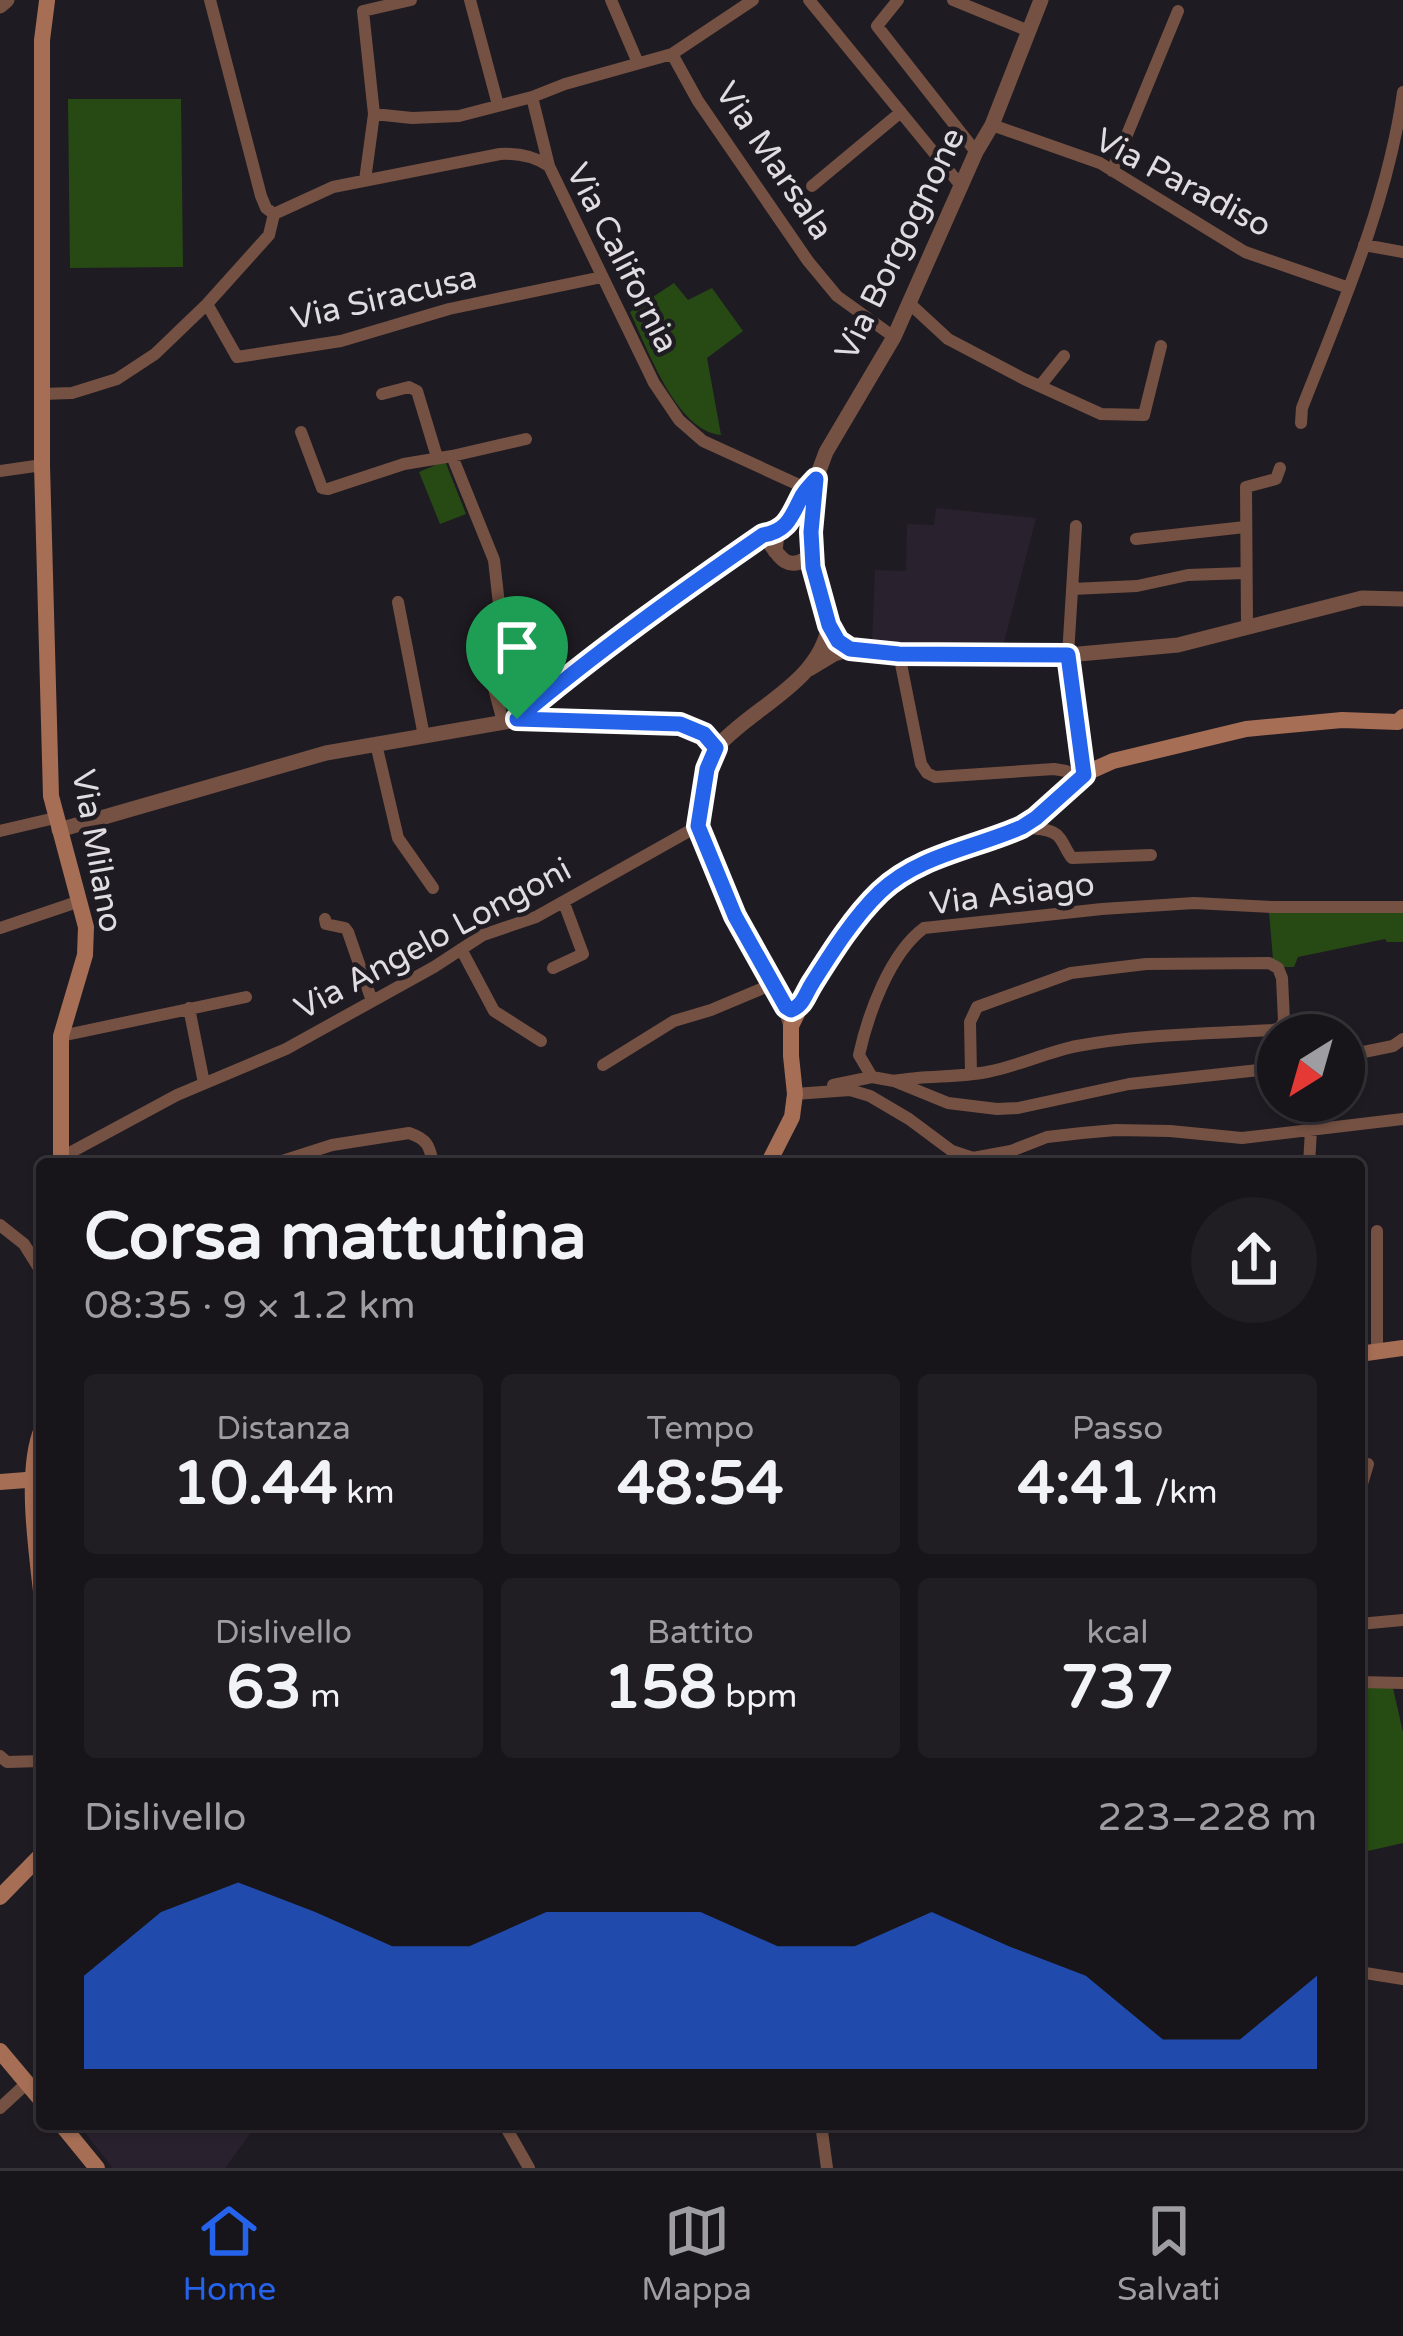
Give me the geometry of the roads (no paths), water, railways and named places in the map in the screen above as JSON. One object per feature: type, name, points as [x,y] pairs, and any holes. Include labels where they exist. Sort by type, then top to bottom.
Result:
[{"type":"main road","points":[[35,0],[47,0]]},
{"type":"main road","name":"Via Milano","points":[[35,0],[42,40]]},
{"type":"main road","name":"Via Milano","points":[[47,0],[42,40],[42,466],[51,796],[86,927],[85,955],[61,1036],[61,1158]]},
{"type":"main road","points":[[771,1158],[802,1094],[790,1056],[793,1007],[856,920],[896,878],[1022,827],[1078,780],[1113,761],[1246,729],[1401,721]]},
{"type":"main road","points":[[1368,1353],[1403,1348]]},
{"type":"main road","points":[[36,1446],[36,1511]]},
{"type":"main road","points":[[0,1482],[34,1480]]},
{"type":"main road","points":[[0,1897],[36,1860]]},
{"type":"main road","points":[[0,2050],[36,2094]]},
{"type":"main road","points":[[66,2130],[98,2168]]},
{"type":"street","points":[[0,6],[8,0]]},
{"type":"street","points":[[42,394],[72,393],[117,380],[154,354],[207,304],[268,235],[274,214],[261,196],[210,0]]},
{"type":"street","points":[[365,180],[374,114],[363,11],[411,0]]},
{"type":"street","points":[[470,0],[498,105]]},
{"type":"street","points":[[611,0],[638,63]]},
{"type":"street","points":[[374,114],[459,116],[532,97],[672,54],[753,0]]},
{"type":"street","points":[[809,0],[962,187]]},
{"type":"street","points":[[898,0],[877,26],[976,152]]},
{"type":"street","points":[[952,0],[1029,32]]},
{"type":"street","name":"Via Borgognone","points":[[780,530],[794,516],[839,428],[894,337],[992,125],[1041,0]]},
{"type":"street","points":[[1112,171],[1178,11]]},
{"type":"street","name":"Via Marsala","points":[[672,54],[698,101],[808,261],[837,296],[894,337]]},
{"type":"street","points":[[1300,423],[1364,244],[1398,127],[1403,92]]},
{"type":"street","points":[[532,97],[549,166]]},
{"type":"street","points":[[812,186],[901,112]]},
{"type":"street","name":"Via Paradiso","points":[[992,125],[1100,163],[1245,251],[1349,288]]},
{"type":"street","name":"Via California","points":[[274,214],[333,187],[365,180],[500,154],[536,157],[549,166],[654,383],[679,420],[703,441],[806,490]]},
{"type":"street","points":[[1364,244],[1403,252]]},
{"type":"street","name":"Via Siracusa","points":[[207,304],[237,357],[341,341],[449,309],[602,277]]},
{"type":"street","points":[[909,303],[948,339],[1101,414],[1144,415],[1161,346]]},
{"type":"street","points":[[1040,386],[1064,356]]},
{"type":"street","points":[[382,394],[409,387],[417,391],[437,457]]},
{"type":"street","points":[[301,431],[318,481],[328,489],[437,457],[526,439]]},
{"type":"street","points":[[452,456],[494,560],[500,613],[491,677],[510,721]]},
{"type":"street","points":[[0,471],[42,466]]},
{"type":"street","points":[[1247,625],[1246,488],[1276,479],[1280,468]]},
{"type":"street","name":"Via Borgognone","points":[[806,490],[811,544],[829,625]]},
{"type":"street","points":[[510,721],[757,540],[792,525],[801,527],[811,544],[806,559],[794,564]]},
{"type":"street","points":[[1076,526],[1068,655],[1078,780]]},
{"type":"street","points":[[1136,539],[1245,527]]},
{"type":"street","points":[[775,551],[780,530]]},
{"type":"street","points":[[757,540],[769,544],[781,560],[806,569],[819,589]]},
{"type":"street","points":[[1072,589],[1245,573]]},
{"type":"street","points":[[793,1007],[773,984],[735,916],[698,826],[707,769],[716,748],[808,669],[850,649],[899,654],[1068,655],[1178,645],[1362,598],[1403,599]]},
{"type":"street","points":[[398,602],[424,736]]},
{"type":"street","points":[[829,625],[838,641],[850,649]]},
{"type":"street","points":[[808,669],[822,650],[829,625]]},
{"type":"street","points":[[899,654],[921,764],[927,773],[935,777],[1054,769],[1066,770],[1078,780]]},
{"type":"street","points":[[0,831],[57,824],[326,753],[510,721],[680,724],[704,734],[716,748]]},
{"type":"street","points":[[376,744],[398,838],[433,888]]},
{"type":"street","name":"Via Angelo Longoni","points":[[66,1158],[177,1094],[286,1049],[483,935],[564,903],[698,826]]},
{"type":"street","points":[[1022,827],[1052,832],[1072,858],[1151,855]]},
{"type":"street","points":[[0,928],[80,902]]},
{"type":"street","points":[[553,968],[583,954],[564,903]]},
{"type":"street","name":"Via Asiago","points":[[872,1077],[859,1054],[865,1029],[899,956],[924,928],[1194,903],[1403,907]]},
{"type":"street","points":[[325,920],[326,925],[348,932],[372,1001]]},
{"type":"street","points":[[461,949],[494,1011],[542,1041]]},
{"type":"street","points":[[894,1081],[914,1077],[971,1074],[990,1071],[1072,1047],[1119,1040],[1274,1030],[1285,1021],[1282,978],[1269,963],[1146,964],[1071,973],[977,1007],[970,1022],[971,1074]]},
{"type":"street","points":[[603,1066],[674,1021],[773,984]]},
{"type":"street","points":[[61,1036],[246,997]]},
{"type":"street","points":[[188,1008],[204,1083]]},
{"type":"street","points":[[1365,1052],[1403,1039]]},
{"type":"street","points":[[802,1094],[872,1077],[948,1103],[1018,1108],[1129,1084],[1257,1070]]},
{"type":"street","points":[[802,1094],[850,1090],[870,1096],[967,1158]]},
{"type":"street","points":[[983,1158],[1047,1138],[1099,1131],[1242,1138],[1403,1119]]},
{"type":"street","points":[[1309,1158],[1311,1130]]},
{"type":"street","points":[[292,1158],[332,1145],[409,1133],[430,1144],[432,1158]]},
{"type":"street","points":[[0,1225],[25,1244],[36,1263]]},
{"type":"street","points":[[1368,1353],[1377,1231]]},
{"type":"street","points":[[1365,1474],[1368,1465]]},
{"type":"street","points":[[1365,1623],[1403,1620]]},
{"type":"street","points":[[1365,1682],[1403,1684]]},
{"type":"street","points":[[0,1756],[7,1762],[36,1761]]},
{"type":"street","points":[[1365,1973],[1403,1979]]},
{"type":"street","points":[[0,2108],[27,2083]]},
{"type":"street","points":[[507,2130],[529,2168]]},
{"type":"street","points":[[822,2130],[827,2168]]}]
